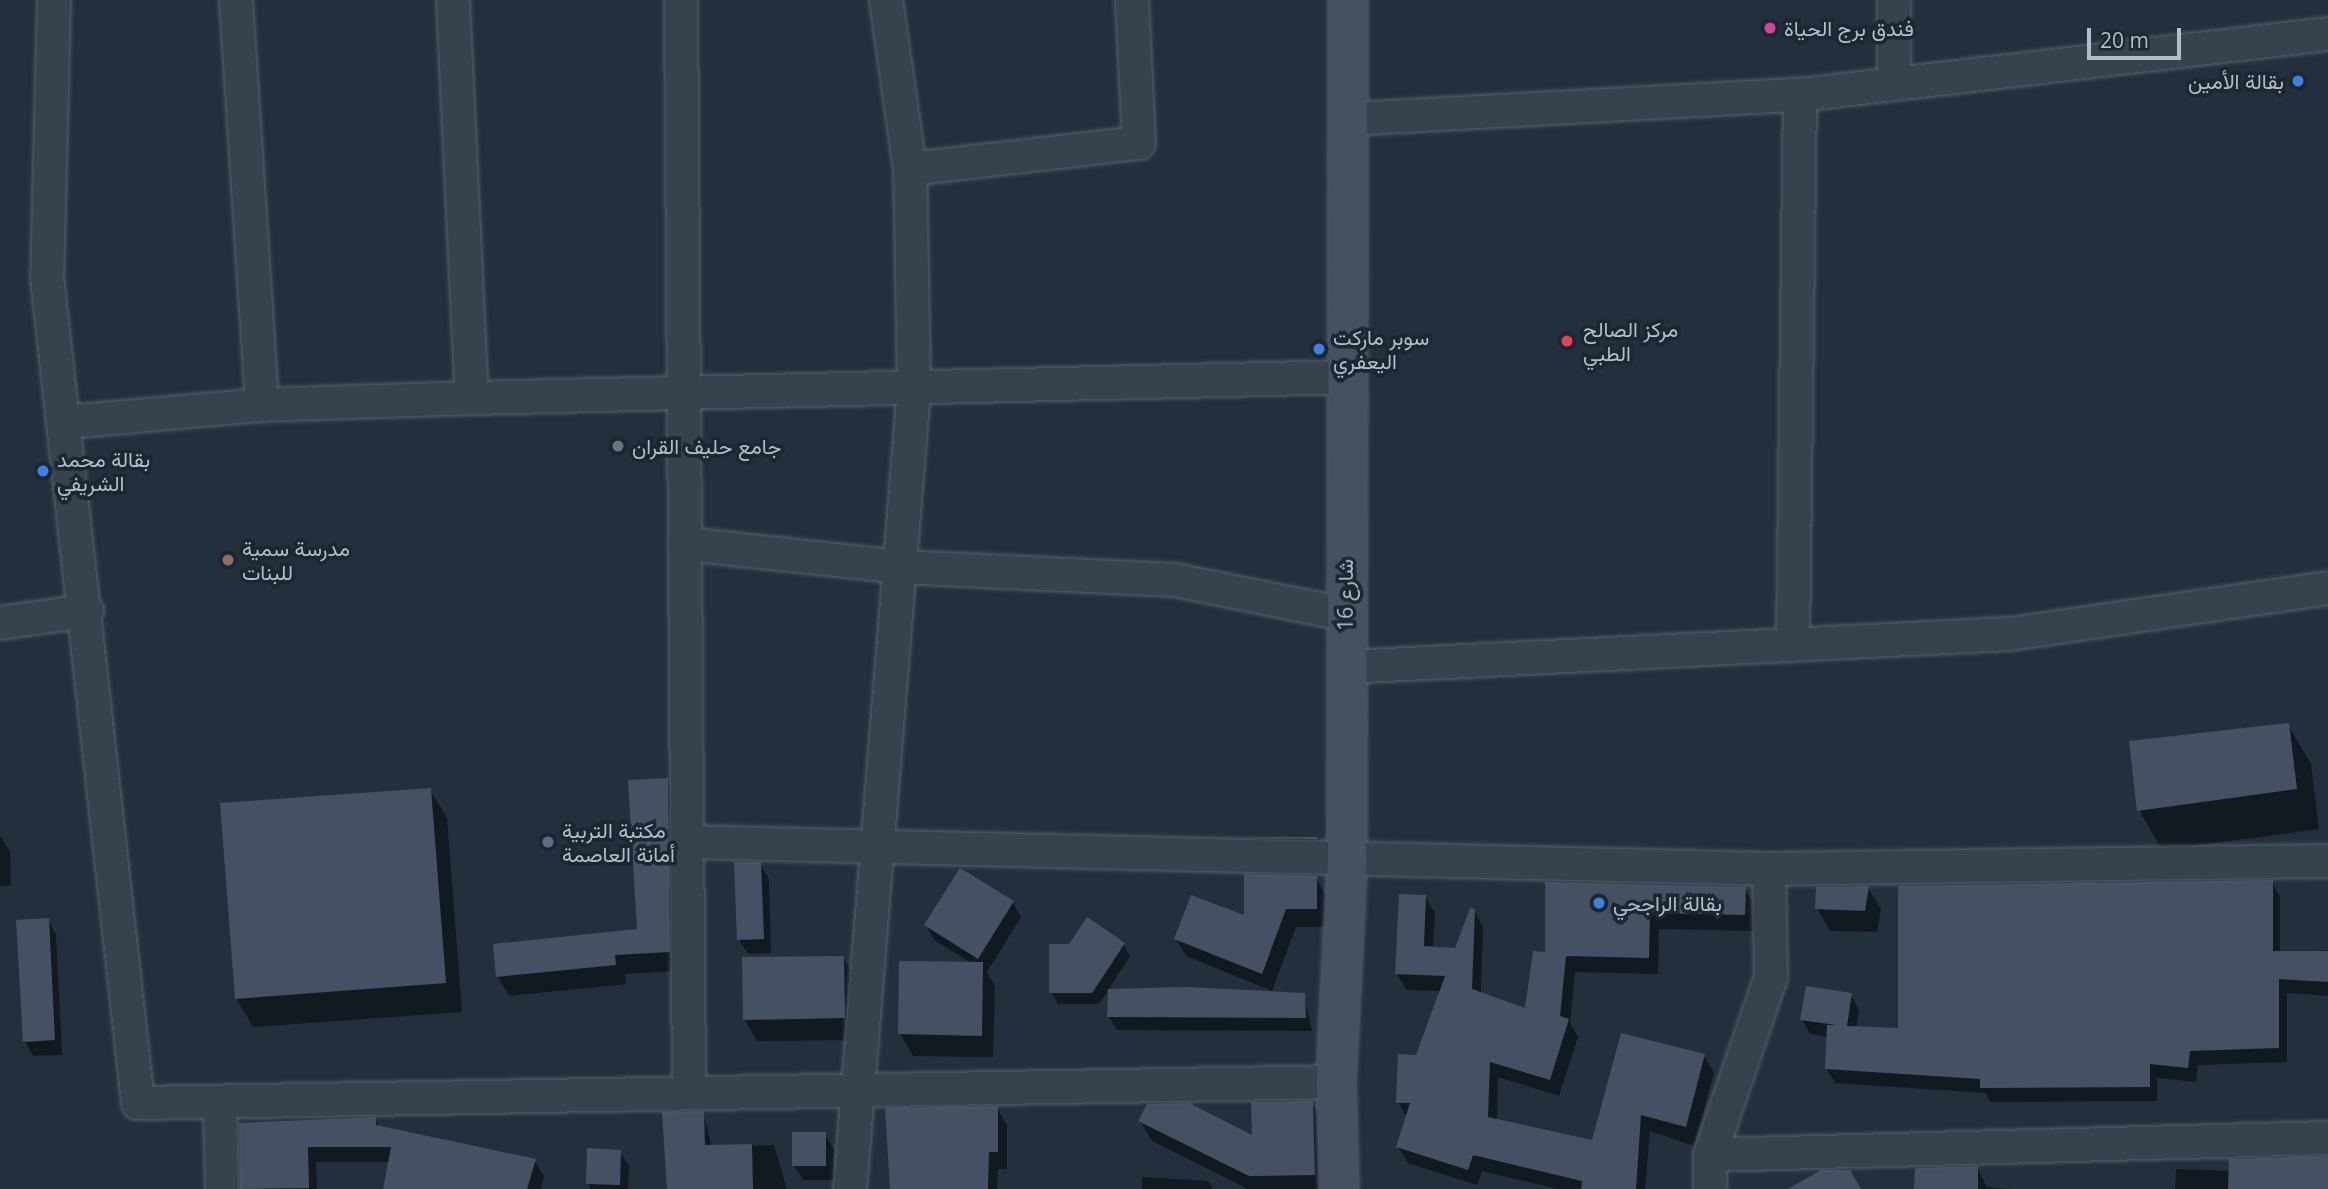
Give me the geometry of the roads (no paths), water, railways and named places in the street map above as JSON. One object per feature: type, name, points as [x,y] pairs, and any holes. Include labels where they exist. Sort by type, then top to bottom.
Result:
[{"type":"street","points":[[54,0],[47,277],[67,422],[138,1103],[1336,1082]]},
{"type":"street","points":[[236,0],[262,405]]},
{"type":"street","points":[[453,0],[472,398]]},
{"type":"street","points":[[681,0],[689,1092]]},
{"type":"street","points":[[850,1189],[855,1090],[914,388],[910,169],[886,0]]},
{"type":"street","points":[[910,169],[1139,143],[1132,0]]},
{"type":"street","name":"شارع 16","points":[[1339,1189],[1336,1082],[1347,862],[1346,667],[1343,614],[1350,377],[1348,0]]},
{"type":"street","points":[[1894,0],[1894,84]]},
{"type":"street","points":[[1350,119],[1800,94],[2328,34]]},
{"type":"street","points":[[1793,643],[1800,94]]},
{"type":"street","points":[[67,422],[262,405],[685,390],[914,388],[1350,377]]},
{"type":"street","points":[[686,544],[900,567],[1175,580],[1343,614]]},
{"type":"street","points":[[1346,667],[2011,634],[2328,588]]},
{"type":"street","points":[[0,623],[87,611]]},
{"type":"street","points":[[688,842],[877,852],[1769,869],[2328,862]]},
{"type":"street","points":[[1710,1189],[1710,1154],[1771,977],[1769,869]]},
{"type":"street","points":[[220,1102],[222,1189]]},
{"type":"street","points":[[1710,1154],[2328,1138]]},
{"type":"place","name":"فندق برج الحياة","points":[[1770,28]]},
{"type":"place","name":"بقالة الأمين","points":[[2298,81]]},
{"type":"place","name":"مركز الصالح الطبي","points":[[1567,341]]},
{"type":"place","name":"سوبر ماركت اليعفري","points":[[1319,349]]},
{"type":"place","name":"جامع حليف القران","points":[[618,446]]},
{"type":"place","name":"بقالة محمد الشريفي","points":[[43,471]]},
{"type":"place","name":"مدرسة سمية للبنات","points":[[228,560]]},
{"type":"place","name":"مكتبة التربية أمانة العاصمة","points":[[548,842]]},
{"type":"place","name":"بقالة الراجحي","points":[[1599,903]]}]
